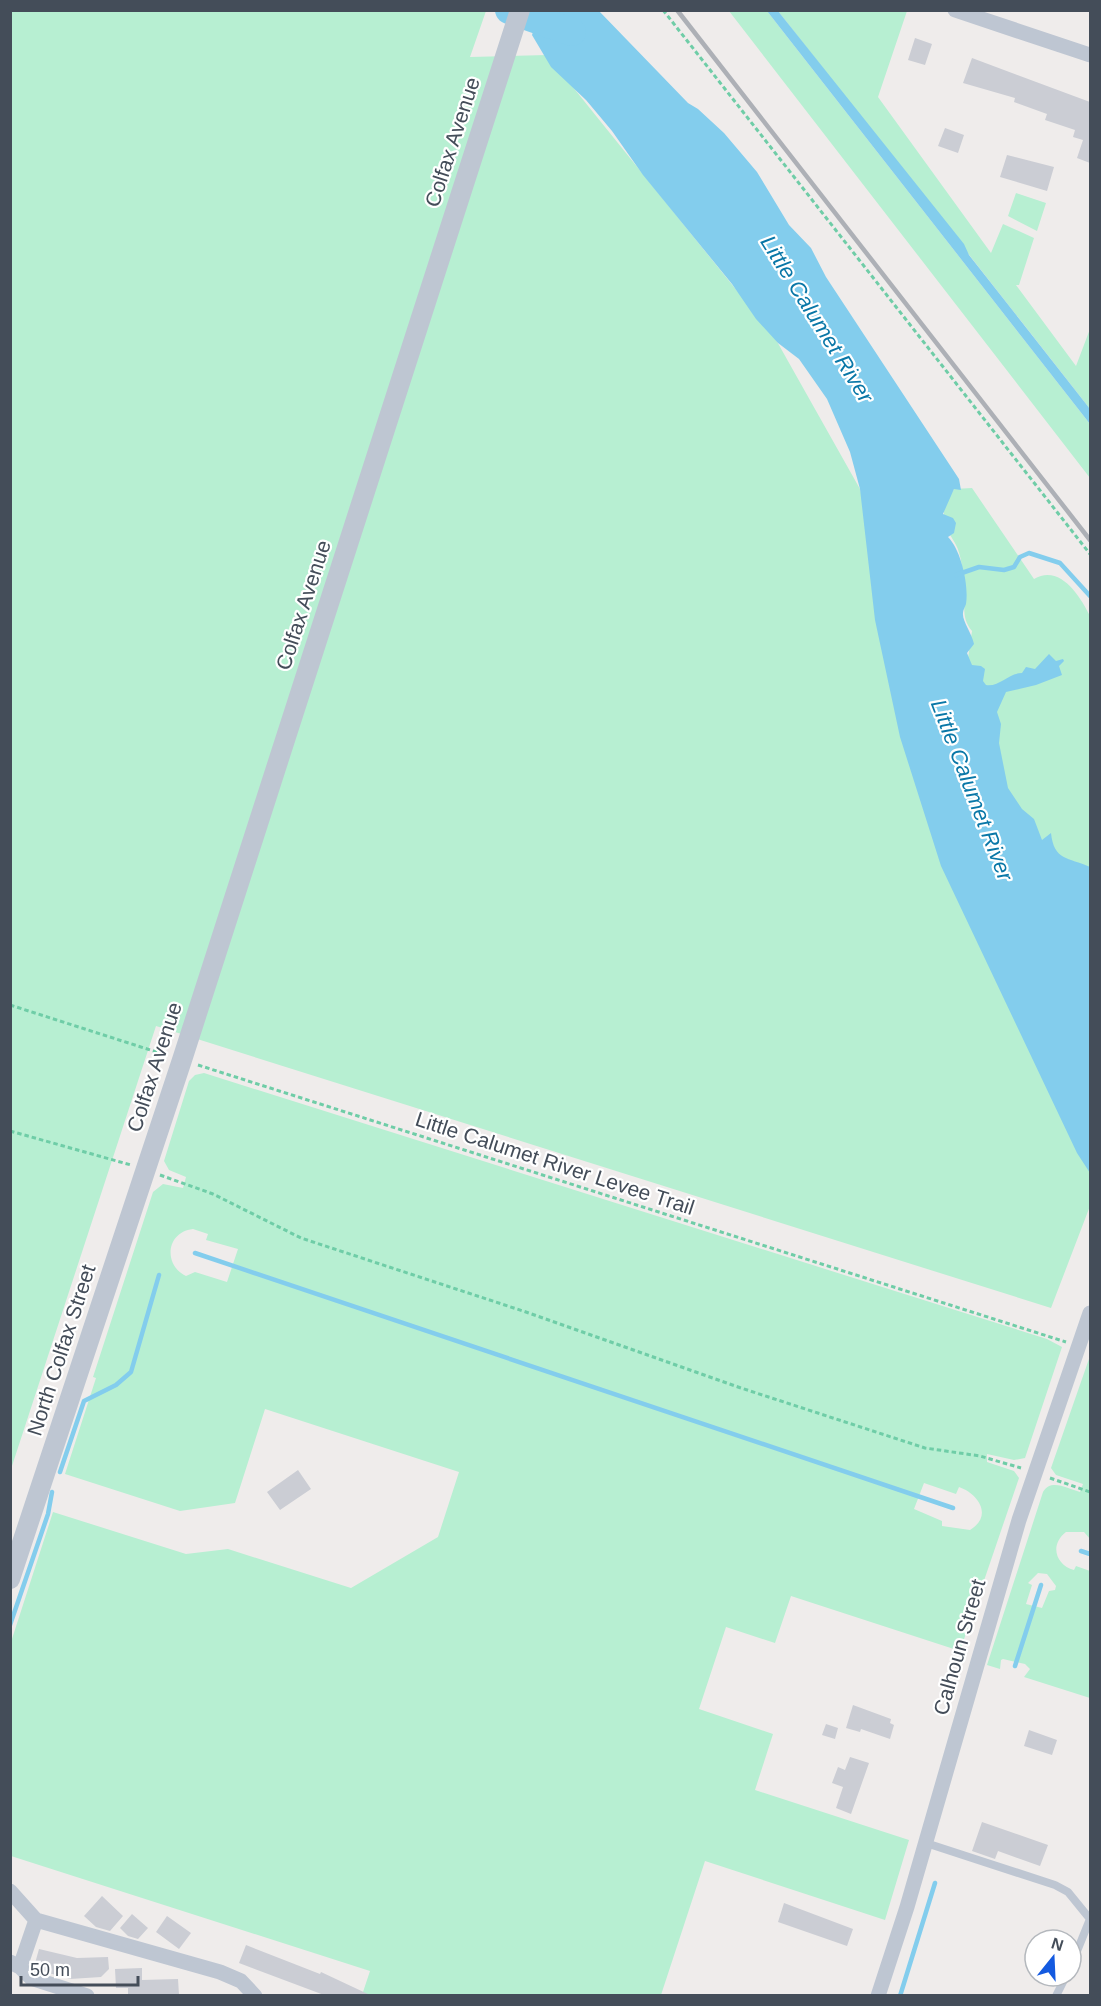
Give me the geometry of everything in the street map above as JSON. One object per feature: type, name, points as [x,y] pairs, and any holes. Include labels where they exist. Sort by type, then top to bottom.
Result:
[{"type":"street","name":"Colfax Avenue","points":[[145,1170],[520,10]]},
{"type":"street","points":[[955,10],[1090,56]]},
{"type":"street","name":"North Colfax Street","points":[[10,1579],[145,1170]]},
{"type":"street","name":"Calhoun Street","points":[[878,1995],[926,1843],[1018,1520],[1090,1313]]},
{"type":"street","points":[[10,1891],[36,1920],[232,1976],[249,1987],[255,1995]]},
{"type":"street","points":[[36,1920],[15,1965],[31,1978],[87,1995]]},
{"type":"lane","points":[[926,1843],[1055,1885],[1068,1892],[1090,1919],[1083,1936]]},
{"type":"path","points":[[663,10],[1090,554]]},
{"type":"path","name":"Little Calumet River Levee Trail","points":[[10,1005],[1079,1346]]},
{"type":"path","points":[[10,1131],[145,1170],[213,1194],[301,1238],[522,1311],[741,1388],[925,1448],[986,1457]]},
{"type":"path","points":[[1082,1488],[1090,1492]]},
{"type":"green space","points":[[11,11],[486,11],[470,57],[547,55],[775,338],[860,489],[939,791],[1090,1169],[1090,1206],[1051,1308],[156,1026],[11,1469]]},
{"type":"green space","points":[[729,11],[767,11],[1090,424],[1090,478]]},
{"type":"green space","points":[[778,11],[907,11],[878,97],[991,253],[1003,224],[1034,238],[1019,285],[1016,285],[1076,366],[1090,329],[1090,409]]},
{"type":"green space","points":[[1016,193],[1046,203],[1037,231],[1008,216]]},
{"type":"green space","points":[[972,488],[1034,579],[1043,575],[1061,579],[1075,592],[1090,616],[1090,877],[1068,879],[1009,799],[968,658],[972,631],[965,614],[965,589],[961,563],[958,549],[947,528],[944,512],[954,489]]},
{"type":"green space","points":[[204,1073],[1047,1339],[1062,1347],[1025,1458],[1014,1460],[987,1454],[987,1462],[1014,1471],[1019,1478],[960,1651],[791,1596],[775,1643],[726,1627],[699,1709],[773,1734],[755,1790],[909,1840],[885,1920],[705,1861],[661,1995],[362,1995],[370,1971],[11,1856],[11,1642],[53,1512],[186,1554],[228,1549],[351,1588],[438,1537],[459,1472],[265,1409],[235,1503],[180,1511],[65,1474],[96,1378],[93,1377],[153,1192],[163,1184],[183,1188],[186,1177],[169,1170],[164,1161],[189,1081],[195,1075]],"holes":[[[193,1229],[208,1234],[206,1240],[238,1249],[227,1282],[195,1272],[186,1276],[174,1264],[171,1257],[173,1242],[184,1231]],[[924,1483],[956,1494],[959,1487],[966,1490],[981,1506],[981,1518],[977,1524],[970,1530],[942,1526],[942,1521],[914,1509]]]},
{"type":"green space","points":[[1090,1356],[1090,1539],[1084,1532],[1066,1532],[1056,1548],[1063,1564],[1074,1570],[1076,1566],[1090,1571],[1090,1698],[1024,1677],[1030,1669],[1025,1664],[1003,1659],[1000,1669],[987,1665],[1043,1492],[1046,1488],[1055,1485],[1080,1492],[1083,1484],[1056,1475],[1051,1468]],"holes":[[[1038,1573],[1047,1574],[1056,1586],[1055,1590],[1049,1591],[1042,1608],[1026,1604],[1032,1585],[1028,1583]]]},
{"type":"water","points":[[540,10],[599,11],[688,103],[724,133],[757,172],[789,225],[811,248],[826,277],[959,479],[961,490],[954,489],[943,514],[953,518],[956,523],[954,533],[948,537],[957,550],[965,578],[967,596],[963,616],[974,644],[967,653],[972,665],[985,669],[983,681],[986,685],[996,684],[1012,675],[1022,673],[1026,667],[1035,669],[1049,654],[1056,661],[1063,659],[1064,661],[1059,666],[1062,675],[1036,685],[1006,692],[997,712],[1001,724],[999,743],[1008,788],[1022,809],[1034,819],[1042,840],[1051,833],[1055,849],[1063,857],[1090,867],[1090,1173],[1077,1153],[941,866],[900,737],[875,620],[860,489],[850,452],[827,399],[799,359],[778,343],[756,319],[732,284],[643,175],[612,131],[586,100],[551,67],[532,35]]},
{"type":"water","points":[[767,11],[778,11],[964,244],[969,255],[1090,409],[1090,424]]},
{"type":"building","points":[[915,38],[932,44],[925,65],[908,60]]},
{"type":"building","points":[[972,58],[1090,102],[1090,163],[1077,158],[1083,140],[1073,137],[1075,130],[1045,120],[1047,114],[1014,102],[1015,98],[963,83]]},
{"type":"building","points":[[945,128],[964,135],[958,153],[938,146]]},
{"type":"building","points":[[1007,155],[1054,167],[1047,191],[1000,177]]},
{"type":"building","points":[[298,1470],[311,1489],[280,1510],[267,1492]]},
{"type":"building","points":[[853,1705],[891,1719],[890,1723],[894,1725],[890,1739],[861,1729],[860,1732],[846,1728]]},
{"type":"building","points":[[826,1724],[838,1728],[835,1739],[822,1735]]},
{"type":"building","points":[[1029,1730],[1057,1740],[1052,1755],[1024,1746]]},
{"type":"building","points":[[850,1757],[869,1763],[851,1814],[836,1808],[843,1787],[832,1783],[838,1767],[845,1770]]},
{"type":"building","points":[[982,1822],[1048,1845],[1040,1866],[998,1851],[995,1859],[972,1851]]},
{"type":"building","points":[[102,1896],[123,1916],[110,1931],[96,1927],[84,1916]]},
{"type":"building","points":[[784,1903],[853,1929],[847,1946],[778,1922]]},
{"type":"building","points":[[132,1914],[148,1928],[138,1939],[128,1936],[120,1928]]},
{"type":"building","points":[[167,1916],[191,1933],[179,1949],[156,1932]]},
{"type":"building","points":[[246,1945],[320,1974],[321,1972],[370,1995],[324,1995],[239,1963]]},
{"type":"building","points":[[39,1949],[77,1958],[108,1957],[109,1969],[101,1977],[70,1979],[35,1969]]},
{"type":"building","points":[[142,1968],[142,1980],[178,1979],[179,1995],[128,1995],[128,1988],[116,1988],[115,1969]]},
{"type":"waterway","name":"Little Calumet River","points":[[509,10],[572,32]]},
{"type":"waterway","points":[[956,575],[979,567],[1004,570],[1014,567],[1020,557],[1029,553],[1060,563],[1090,596]]},
{"type":"waterway","points":[[195,1253],[953,1508]]},
{"type":"waterway","points":[[60,1472],[84,1401],[116,1385],[131,1372],[159,1275]]},
{"type":"waterway","points":[[10,1625],[48,1514],[52,1492]]},
{"type":"waterway","points":[[1081,1551],[1090,1554]]},
{"type":"waterway","points":[[1015,1666],[1041,1585]]},
{"type":"waterway","points":[[900,1996],[935,1883]]},
{"type":"railway","points":[[677,10],[1090,540]]}]
